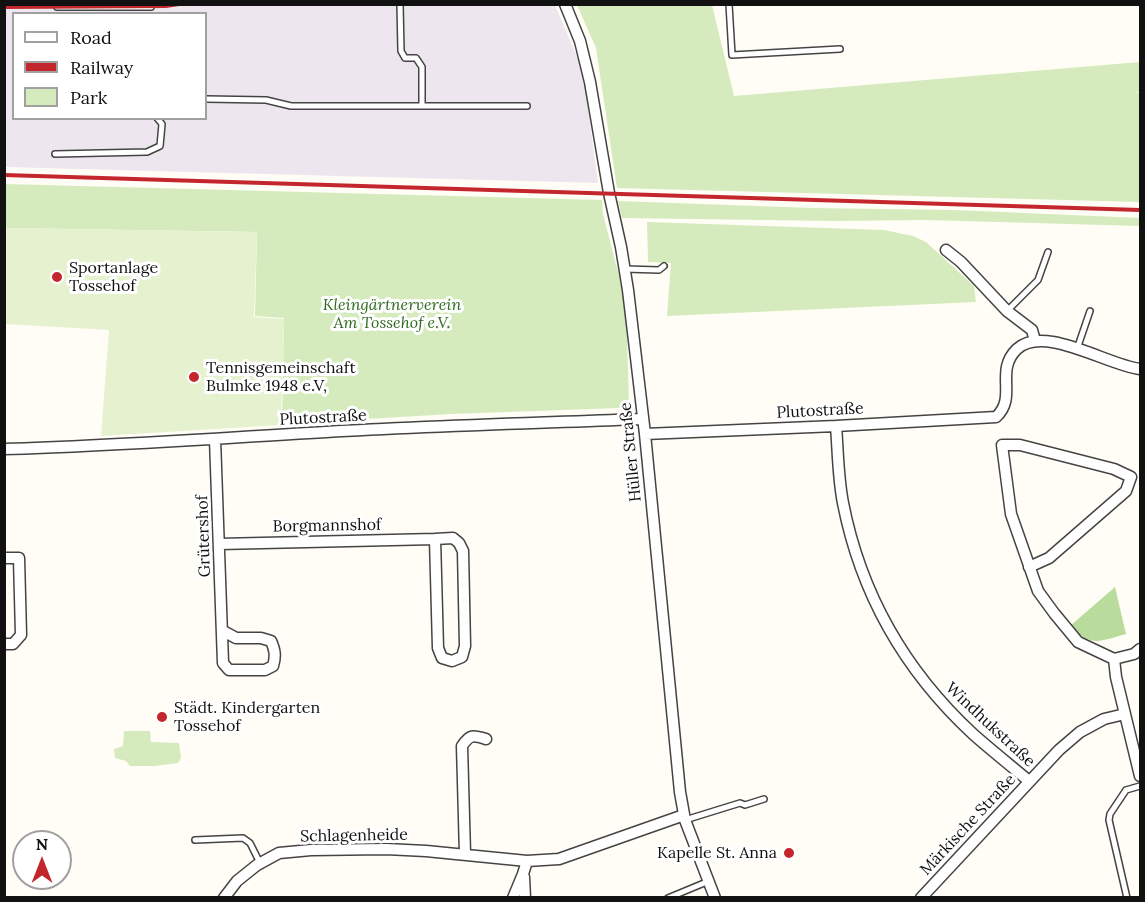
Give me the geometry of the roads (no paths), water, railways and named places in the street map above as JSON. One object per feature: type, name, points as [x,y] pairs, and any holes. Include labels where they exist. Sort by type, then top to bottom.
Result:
[{"type":"street","name":"Hüller Straße","points":[[565,4],[580,40],[590,82],[625,269],[645,434],[677,773],[684,817],[715,897]]},
{"type":"street","points":[[946,250],[961,262],[1007,311],[1032,330],[1035,340],[1049,341],[1140,369]]},
{"type":"street","name":"Plutostraße","points":[[645,434],[996,417],[1003,410],[1006,402],[1006,367],[1010,356],[1020,346],[1035,340]]},
{"type":"street","name":"Plutostraße","points":[[4,449],[84,447],[488,424],[643,419]]},
{"type":"street","name":"Windhukstraße","points":[[836,426],[842,492],[850,536],[864,578],[895,642],[932,691],[972,733],[1029,781]]},
{"type":"street","name":"Grütershof","points":[[215,439],[223,663],[229,670],[265,670],[273,666],[275,649],[270,641],[261,638],[236,638],[223,631]]},
{"type":"street","points":[[1029,567],[1049,558],[1109,506],[1126,491],[1131,477],[1114,469],[1030,448],[1002,446],[1011,514],[1029,567],[1038,591],[1078,642],[1114,659],[1134,654],[1140,649]]},
{"type":"street","name":"Borgmannshof","points":[[219,544],[453,538],[463,550],[465,646],[462,657],[452,661],[442,658],[438,648],[435,539]]},
{"type":"street","points":[[4,558],[19,558],[21,635],[14,644],[4,644]]},
{"type":"street","points":[[1114,659],[1140,776]]},
{"type":"street","name":"Märkische Straße","points":[[921,897],[1059,750],[1080,732],[1104,719],[1125,714]]},
{"type":"street","points":[[465,854],[462,746],[467,739],[474,736],[486,739]]},
{"type":"street","name":"Schlagenheide","points":[[224,897],[237,881],[260,863],[279,853],[311,850],[386,849],[527,861],[559,859],[684,817]]},
{"type":"street","points":[[513,897],[524,874],[527,861]]},
{"type":"street","points":[[524,874],[525,897]]},
{"type":"lane","points":[[400,4],[401,51],[405,57],[416,58],[422,67],[422,105]]},
{"type":"lane","points":[[729,4],[732,55],[840,49]]},
{"type":"lane","points":[[57,7],[151,8]]},
{"type":"lane","points":[[207,99],[266,100],[291,106],[527,106]]},
{"type":"lane","points":[[55,154],[147,152],[160,146],[162,124],[159,120]]},
{"type":"lane","points":[[1007,311],[1038,280],[1048,252]]},
{"type":"lane","points":[[625,269],[659,270],[664,266]]},
{"type":"lane","points":[[1077,349],[1090,311]]},
{"type":"lane","points":[[1127,897],[1109,820],[1110,814],[1126,790],[1140,786]]},
{"type":"lane","points":[[684,817],[764,799]]},
{"type":"lane","points":[[195,840],[243,838],[250,843],[260,863]]},
{"type":"lane","points":[[668,897],[709,881]]},
{"type":"railway","points":[[4,7],[179,4]]},
{"type":"railway","points":[[4,175],[1140,210]]},
{"type":"place","name":"Sportanlage Tossehof","points":[[57,277]]},
{"type":"place","name":"Tennisgemeinschaft Bulmke 1948 e.V,","points":[[194,377]]},
{"type":"place","name":"Städt. Kindergarten Tossehof","points":[[162,717]]},
{"type":"place","name":"Kapelle St. Anna","points":[[789,853]]},
{"type":"park label","name":"Kleingärtnerverein Am Tossehof e.V.","points":[[392,314]]}]
